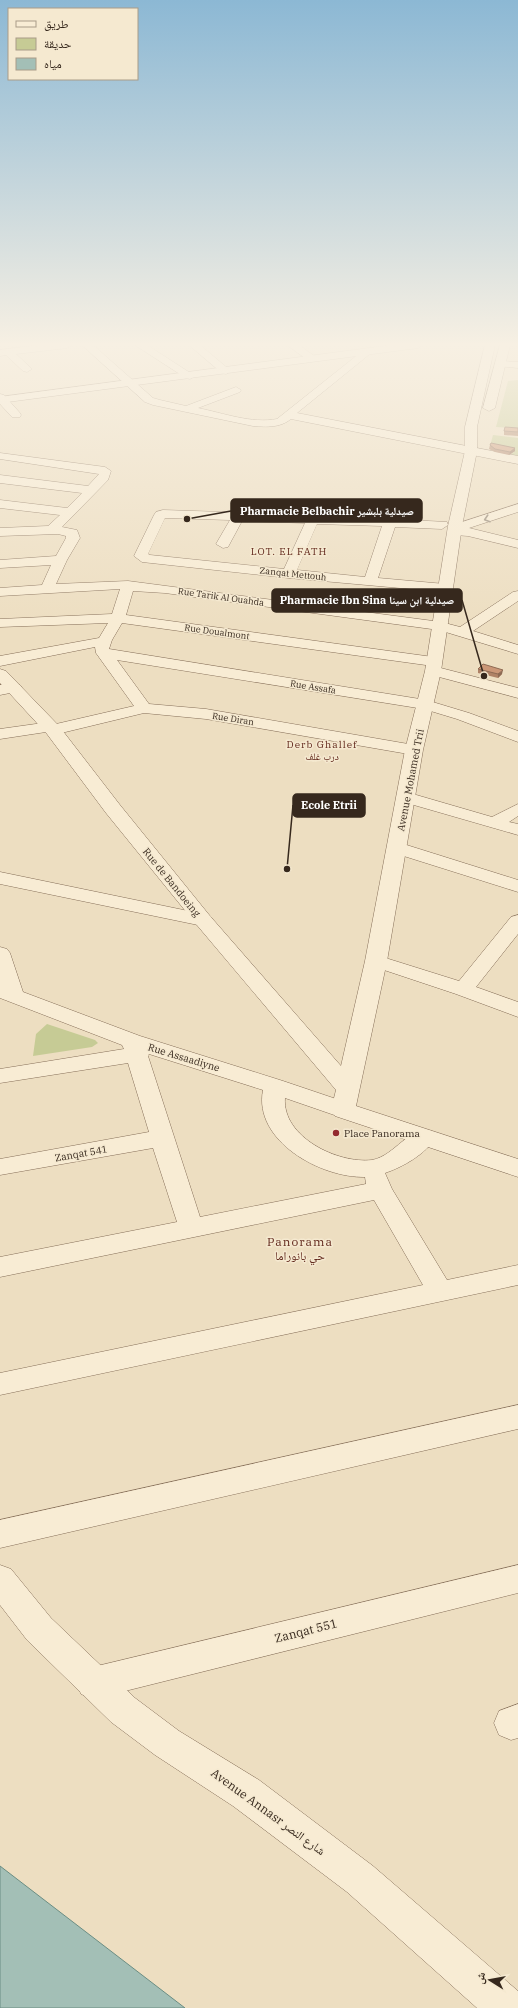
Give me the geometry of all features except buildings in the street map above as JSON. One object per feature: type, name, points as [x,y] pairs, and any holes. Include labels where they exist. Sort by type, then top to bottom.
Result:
[{"type":"street","points":[[412,439],[518,460]]},
{"type":"street","name":"Avenue Mohamed Trii","points":[[471,439],[471,450]]},
{"type":"street","name":"Avenue Mohamed Trii","points":[[345,1099],[376,961],[414,750],[426,705],[441,626],[451,528],[471,450],[477,439]]},
{"type":"street","points":[[0,456],[105,471],[104,477],[52,530]]},
{"type":"street","points":[[0,479],[91,490]]},
{"type":"street","points":[[0,504],[69,512]]},
{"type":"street","points":[[451,528],[518,508]]},
{"type":"street","name":"Zanqat Mettouh","points":[[238,517],[161,514],[141,554],[142,557],[289,574],[445,588]]},
{"type":"street","points":[[223,544],[238,517],[390,523],[451,528],[518,544]]},
{"type":"street","points":[[289,574],[313,520]]},
{"type":"street","points":[[370,582],[390,523]]},
{"type":"street","points":[[0,532],[52,530],[68,531],[73,535],[48,588]]},
{"type":"street","points":[[0,564],[60,560]]},
{"type":"street","points":[[128,585],[118,618],[104,647],[144,708]]},
{"type":"street","name":"Rue Tarik Al Ouahda","points":[[0,592],[48,588],[128,585],[441,626],[518,650]]},
{"type":"street","points":[[462,632],[518,595]]},
{"type":"street","name":"Rue Doualmont","points":[[0,623],[118,618],[433,666],[518,693]]},
{"type":"street","name":"Rue Assafa","points":[[0,661],[104,647],[426,705],[463,716],[518,737]]},
{"type":"street","name":"Rue de Bandoeing","points":[[0,674],[7,689],[52,728],[113,809],[345,1099]]},
{"type":"street","name":"Rue Diran","points":[[0,734],[52,728],[144,708],[206,714],[414,750]]},
{"type":"street","points":[[406,797],[518,830]]},
{"type":"street","points":[[495,822],[518,809]]},
{"type":"street","points":[[397,848],[518,886]]},
{"type":"street","points":[[0,878],[203,920]]},
{"type":"street","points":[[463,989],[518,921]]},
{"type":"street","points":[[0,953],[7,994]]},
{"type":"street","points":[[376,961],[463,989],[518,1010]]},
{"type":"street","name":"Rue Assaadiyne","points":[[7,994],[135,1048],[275,1086],[345,1099],[369,1119],[518,1168]]},
{"type":"street","points":[[0,1076],[135,1048],[162,1138],[192,1228]]},
{"type":"street","points":[[275,1086],[273,1100],[277,1118],[287,1135],[306,1150],[327,1162],[349,1168],[376,1179],[441,1292]]},
{"type":"street","points":[[0,1267],[192,1228],[376,1179],[424,1137]]},
{"type":"street","name":"Zanqat 541","points":[[0,1167],[162,1138]]},
{"type":"street","points":[[0,1384],[518,1275]]},
{"type":"street","points":[[0,1534],[518,1417]]},
{"type":"street","name":"Zanqat 551","points":[[93,1683],[518,1579]]},
{"type":"street","name":"Avenue Annasr شارع النصر","points":[[0,1580],[38,1629],[123,1710],[161,1738],[246,1793],[360,1879],[507,2008]]},
{"type":"green space","points":[[492,439],[518,439],[518,457],[509,455],[514,452],[490,446]]},
{"type":"green space","points":[[47,1024],[95,1040],[98,1043],[92,1047],[33,1056],[36,1034]]},
{"type":"water","points":[[0,1866],[185,2008],[0,2008]]},
{"type":"place","name":"Pharmacie Belbachir صيدلية بلبشير","points":[[187,519]]},
{"type":"place","name":"Pharmacie Ibn Sina صيدلية ابن سينا","points":[[484,676]]},
{"type":"place","name":"Ecole Etrii","points":[[287,869]]},
{"type":"place","name":"Place Panorama","points":[[336,1133]]},
{"type":"district","name":"LOT. EL FATH","points":[[289,551]]},
{"type":"district","name":"Derb Ghallef درب غلف","points":[[322,750]]},
{"type":"district","name":"Panorama حي بانوراما","points":[[300,1249]]}]
